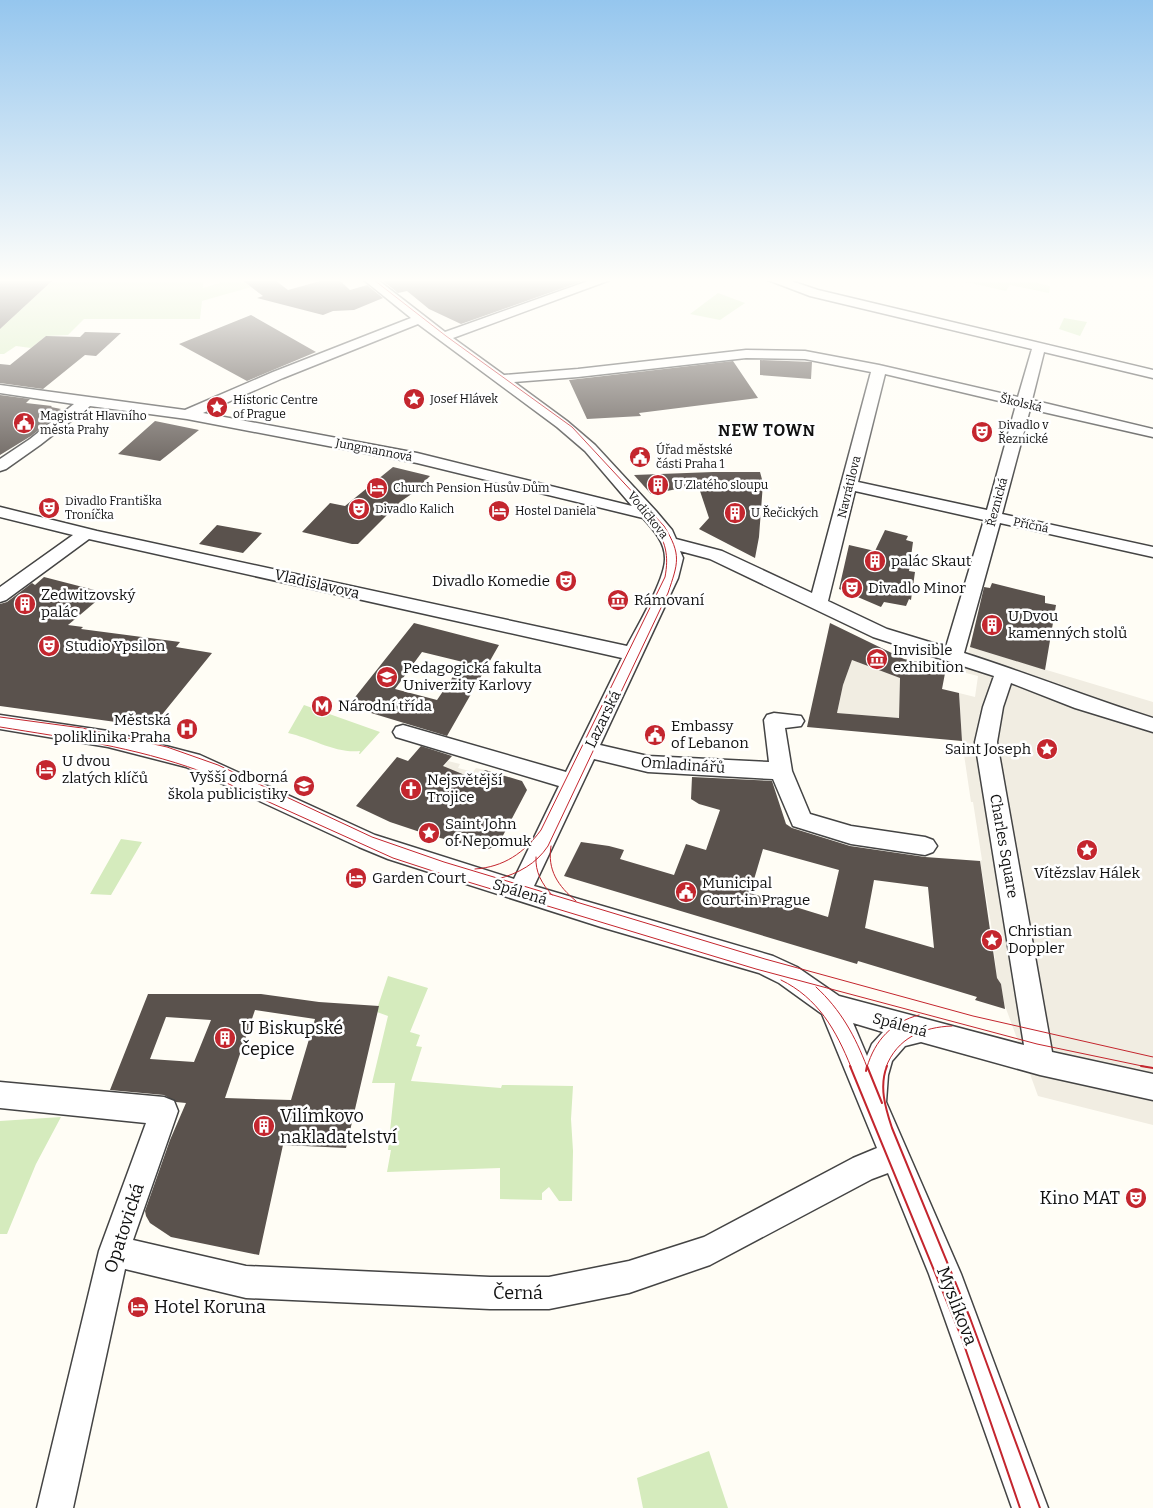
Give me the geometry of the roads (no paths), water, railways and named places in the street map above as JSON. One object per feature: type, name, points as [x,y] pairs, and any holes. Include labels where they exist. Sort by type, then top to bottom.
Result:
[{"type":"street","points":[[187,415],[278,375],[342,350]]},
{"type":"street","name":"Vodičkova","points":[[462,350],[562,424],[590,448],[664,531],[670,543],[716,555],[880,633],[1005,672]]},
{"type":"street","name":"Řeznická","points":[[953,657],[1038,350]]},
{"type":"street","points":[[1053,350],[1153,374]]},
{"type":"street","name":"Školská","points":[[502,379],[759,354],[813,356],[879,369],[1153,433]]},
{"type":"street","name":"Navrátilova","points":[[818,604],[879,369]]},
{"type":"street","name":"Jungmannová","points":[[0,389],[187,415],[417,458],[650,515]]},
{"type":"street","points":[[0,466],[35,442],[88,400]]},
{"type":"street","name":"Příčná","points":[[850,485],[1153,552]]},
{"type":"street","name":"Vladislavova","points":[[0,512],[86,533],[633,654]]},
{"type":"street","points":[[0,596],[86,533]]},
{"type":"street","name":"Lazarská","points":[[520,892],[669,578],[674,558],[670,543]]},
{"type":"street","points":[[1005,672],[1082,703],[1153,725]]},
{"type":"street","name":"Charles Square","points":[[1005,672],[991,710],[986,742],[1040,1062]]},
{"type":"street","points":[[794,721],[774,720],[781,771],[801,820],[851,835],[925,846]]},
{"type":"street","name":"Spálená","points":[[0,722],[108,739],[192,761],[367,841],[405,855],[520,892],[764,964],[796,980],[832,1006],[1040,1062]]},
{"type":"street","points":[[403,732],[572,782]]},
{"type":"street","name":"Omladinářů","points":[[587,750],[648,764],[781,771]]},
{"type":"street","name":"Myslíkova","points":[[832,1006],[896,1155],[967,1330],[1030,1508]]},
{"type":"street","name":"Myslíkova","points":[[875,1107],[874,1070],[882,1052],[888,1043],[899,1034],[921,1031]]},
{"type":"street","points":[[1040,1062],[1153,1087]]},
{"type":"street","name":"Opatovická","points":[[0,1095],[164,1111],[114,1251],[55,1508]]},
{"type":"street","name":"Černá","points":[[114,1251],[246,1282],[490,1293],[549,1293],[629,1277],[710,1250],[863,1168],[896,1155]]},
{"type":"tram line","points":[[466,350],[572,427],[664,526],[674,544],[676,552],[676,566],[668,593],[548,846],[536,859]]},
{"type":"tram line","points":[[475,869],[504,862],[528,846],[541,830],[665,577],[667,562],[664,543],[653,524]]},
{"type":"tram line","points":[[0,717],[82,728],[167,747],[218,765],[372,837],[499,879]]},
{"type":"tram line","points":[[0,727],[126,749],[200,771],[393,858],[756,969],[1037,1044],[1147,1067]]},
{"type":"tram line","points":[[551,846],[551,863],[555,877],[576,901]]},
{"type":"tram line","points":[[499,879],[513,874],[536,859]]},
{"type":"tram line","points":[[536,859],[540,878],[552,895]]},
{"type":"tram line","points":[[499,879],[552,895]]},
{"type":"tram line","points":[[552,895],[765,959],[973,1016],[1153,1057]]},
{"type":"tram line","points":[[781,980],[805,996],[824,1016],[839,1040],[851,1067]]},
{"type":"tram line","points":[[816,987],[840,1014],[867,1067]]},
{"type":"tram line","points":[[867,1066],[875,1048],[893,1027],[919,1015]]},
{"type":"tram line","points":[[886,1067],[897,1048],[912,1036],[931,1029],[952,1026]]},
{"type":"tram line","points":[[850,1066],[961,1336],[1020,1508]]},
{"type":"tram line","points":[[867,1066],[882,1103]]},
{"type":"tram line","points":[[887,1066],[883,1089],[892,1128],[970,1318],[1040,1508]]},
{"type":"tram line","points":[[1141,1066],[1147,1067]]},
{"type":"tram line","points":[[866,1071],[867,1067]]},
{"type":"tram line","points":[[1147,1067],[1153,1068]]},
{"type":"place","name":"Josef Hlávek","points":[[414,399]]},
{"type":"place","name":"Historic Centre of Prague","points":[[217,407]]},
{"type":"place","name":"Magistrát Hlavního města Prahy","points":[[24,423]]},
{"type":"place","name":"Divadlo v Řeznické","points":[[982,432]]},
{"type":"place","name":"Úřad městské části Praha 1","points":[[640,457]]},
{"type":"place","name":"U Zlatého sloupu","points":[[658,485]]},
{"type":"place","name":"Church Pension Husův Dům","points":[[377,488]]},
{"type":"place","name":"Divadlo Františka Troníčka","points":[[49,508]]},
{"type":"place","name":"Divadlo Kalich","points":[[359,509]]},
{"type":"place","name":"Hostel Daniela","points":[[499,511]]},
{"type":"place","name":"U Řečických","points":[[735,513]]},
{"type":"place","name":"palác Skaut","points":[[875,561]]},
{"type":"place","name":"Divadlo Komedie","points":[[566,581]]},
{"type":"place","name":"Divadlo Minor","points":[[852,588]]},
{"type":"place","name":"Rámovaní","points":[[618,600]]},
{"type":"place","name":"Zedwitzovský palác","points":[[25,604]]},
{"type":"place","name":"U Dvou kamenných stolů","points":[[992,625]]},
{"type":"place","name":"Studio Ypsilon","points":[[49,646]]},
{"type":"place","name":"Invisible exhibition","points":[[877,659]]},
{"type":"place","name":"Pedagogická fakulta Univerzity Karlovy","points":[[387,677]]},
{"type":"place","name":"Národní třída","points":[[322,706]]},
{"type":"place","name":"Městská poliklinika Praha","points":[[187,729]]},
{"type":"place","name":"Embassy of Lebanon","points":[[655,735]]},
{"type":"place","name":"Saint Joseph","points":[[1047,749]]},
{"type":"place","name":"U dvou zlatých klíčů","points":[[46,770]]},
{"type":"place","name":"Vyšší odborná škola publicistiky","points":[[304,786]]},
{"type":"place","name":"Nejsvětější Trojice","points":[[411,789]]},
{"type":"place","name":"Saint John of Nepomuk","points":[[429,833]]},
{"type":"place","name":"Vítězslav Hálek","points":[[1087,850]]},
{"type":"place","name":"Garden Court","points":[[356,878]]},
{"type":"place","name":"Municipal Court in Prague","points":[[686,892]]},
{"type":"place","name":"Christian Doppler","points":[[992,940]]},
{"type":"place","name":"U Biskupské čepice","points":[[225,1038]]},
{"type":"place","name":"Vilímkovo nakladatelství","points":[[264,1126]]},
{"type":"place","name":"Kino MAT","points":[[1136,1198]]},
{"type":"place","name":"Hotel Koruna","points":[[138,1307]]},
{"type":"district","name":"NEW TOWN","points":[[767,430]]}]
